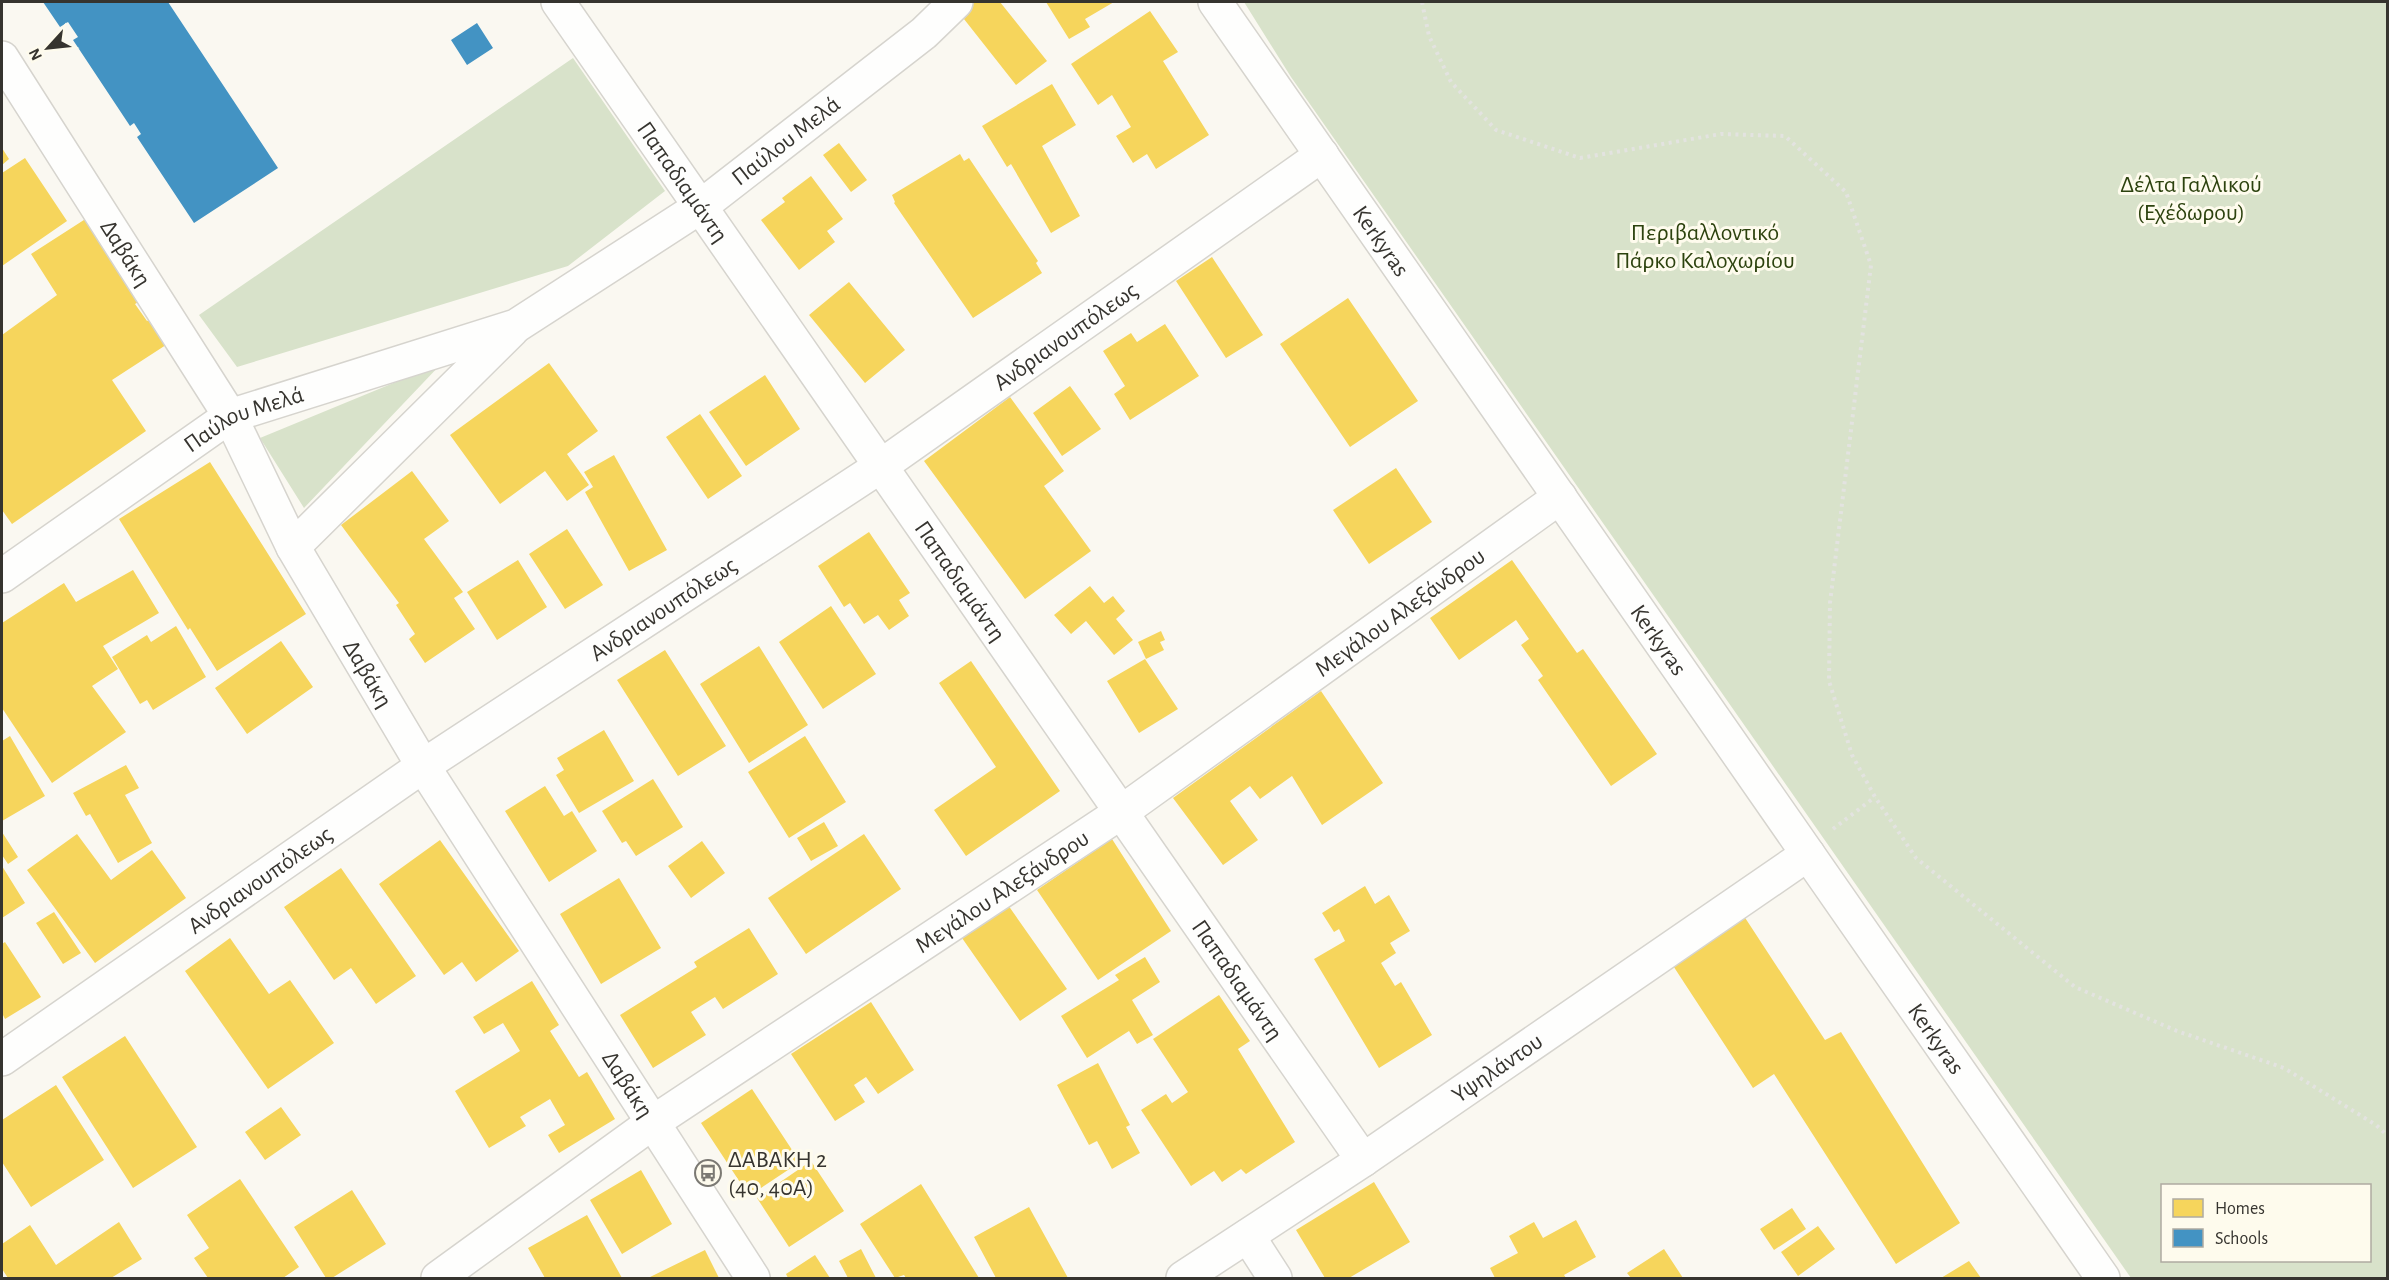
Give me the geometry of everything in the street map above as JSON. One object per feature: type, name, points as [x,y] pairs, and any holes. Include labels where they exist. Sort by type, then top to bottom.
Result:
[{"type":"street","name":"Παπαδιαμάντη","points":[[558,2],[1363,1160]]},
{"type":"street","name":"Παύλου Μελά","points":[[293,548],[516,326],[700,207],[924,33],[956,2]]},
{"type":"street","name":"Kerkyras","points":[[1215,2],[1560,497],[1817,844],[2103,1278]]},
{"type":"street","name":"Δαβάκη","points":[[2,58],[230,416],[293,548],[423,766],[753,1278]]},
{"type":"street","name":"Ανδριανουπόλεως","points":[[2,1059],[423,766],[881,466],[1322,155]]},
{"type":"street","name":"Παύλου Μελά","points":[[2,576],[230,416],[516,326]]},
{"type":"street","name":"Μεγάλου Αλεξάνδρου","points":[[438,1278],[652,1123],[1120,813],[1560,497]]},
{"type":"street","name":"Υψηλάντου","points":[[1183,1278],[1363,1160],[1817,844]]},
{"type":"street","points":[[1248,1236],[1275,1278]]},
{"type":"path","points":[[1422,2],[1429,36],[1451,82],[1496,130],[1580,158],[1721,134],[1785,136],[1846,192],[1871,265],[1830,603],[1829,681],[1852,755],[1875,797],[1916,858],[2074,987],[2177,1031],[2284,1068],[2376,1125],[2388,1136]]},
{"type":"path","points":[[1817,844],[1875,797]]},
{"type":"green space","name":"Περιβαλλοντικό Πάρκο Καλοχωρίου","points":[[1244,2],[2387,2],[2387,1278],[2131,1278],[1291,77]]},
{"type":"green space","points":[[573,58],[665,191],[568,266],[237,367],[199,315]]},
{"type":"green space","points":[[442,363],[304,508],[260,438]]},
{"type":"building: Homes","points":[[975,2],[1000,2],[1047,61],[1016,85],[960,14]]},
{"type":"building: Homes","points":[[1046,2],[1114,2],[1085,19],[1090,27],[1069,39]]},
{"type":"building: Homes","points":[[1150,11],[1178,52],[1163,61],[1209,135],[1156,169],[1147,154],[1133,163],[1116,136],[1131,127],[1112,95],[1098,105],[1071,64]]},
{"type":"building: Homes","points":[[1052,84],[1076,125],[1042,146],[1080,216],[1051,233],[1011,164],[1007,167],[982,126]]},
{"type":"building: Homes","points":[[839,143],[867,180],[851,192],[823,155]]},
{"type":"building: Homes","points":[[2,148],[9,159],[2,165]]},
{"type":"building: Homes","points":[[960,154],[964,161],[969,158],[1038,261],[1036,263],[1042,273],[973,318],[894,203],[892,195]]},
{"type":"building: Homes","points":[[25,158],[67,221],[2,266],[2,173]]},
{"type":"building: Homes","points":[[811,176],[843,219],[827,231],[835,242],[799,270],[761,220],[785,202],[782,198]]},
{"type":"building: Homes","points":[[87,218],[140,301],[135,304],[147,321],[153,318],[169,343],[112,380],[146,431],[12,524],[2,510],[2,335],[57,295],[31,254]]},
{"type":"building: Homes","points":[[1212,257],[1263,335],[1226,358],[1176,281]]},
{"type":"building: Homes","points":[[849,282],[905,350],[865,383],[809,315]]},
{"type":"building: Homes","points":[[1348,298],[1418,401],[1350,447],[1280,344]]},
{"type":"building: Homes","points":[[1165,324],[1199,376],[1130,420],[1114,394],[1125,386],[1103,351],[1131,333],[1137,342]]},
{"type":"building: Homes","points":[[549,363],[598,431],[567,454],[589,485],[567,501],[545,471],[500,504],[450,435]]},
{"type":"building: Homes","points":[[765,375],[800,429],[746,466],[709,412]]},
{"type":"building: Homes","points":[[1070,386],[1101,429],[1062,456],[1033,413]]},
{"type":"building: Homes","points":[[1010,397],[1064,471],[1044,486],[1091,551],[1025,599],[924,461]]},
{"type":"building: Homes","points":[[700,414],[742,476],[708,499],[666,437]]},
{"type":"building: Homes","points":[[614,455],[667,550],[629,571],[585,492],[593,487],[584,472]]},
{"type":"building: Homes","points":[[210,462],[306,614],[217,671],[190,628],[188,630],[119,519]]},
{"type":"building: Homes","points":[[1396,468],[1432,522],[1369,564],[1333,510]]},
{"type":"building: Homes","points":[[412,471],[449,521],[424,539],[463,592],[454,598],[475,629],[425,663],[409,639],[415,634],[396,605],[399,603],[341,525]]},
{"type":"building: Homes","points":[[567,529],[603,585],[565,609],[529,554]]},
{"type":"building: Homes","points":[[869,532],[910,593],[899,600],[909,616],[889,630],[878,615],[864,624],[850,603],[844,607],[818,566]]},
{"type":"building: Homes","points":[[518,560],[547,607],[497,640],[467,592]]},
{"type":"building: Homes","points":[[1512,560],[1577,653],[1583,649],[1657,754],[1611,786],[1538,680],[1543,676],[1521,645],[1529,639],[1516,620],[1459,660],[1430,618]]},
{"type":"building: Homes","points":[[133,570],[159,613],[103,646],[118,669],[92,686],[126,732],[52,783],[2,708],[2,623],[64,583],[76,602]]},
{"type":"building: Homes","points":[[1090,586],[1104,603],[1113,596],[1125,611],[1116,619],[1133,640],[1114,655],[1086,621],[1071,634],[1054,615]]},
{"type":"building: Homes","points":[[831,606],[876,674],[823,709],[779,642]]},
{"type":"building: Homes","points":[[176,626],[206,677],[153,710],[147,700],[140,704],[112,657],[147,635],[151,642]]},
{"type":"building: Homes","points":[[1161,631],[1165,640],[1160,642],[1164,650],[1146,659],[1138,642]]},
{"type":"building: Homes","points":[[281,641],[313,687],[247,734],[215,688]]},
{"type":"building: Homes","points":[[759,646],[808,725],[749,763],[700,684]]},
{"type":"building: Homes","points":[[665,650],[726,746],[678,776],[617,680]]},
{"type":"building: Homes","points":[[1145,659],[1178,709],[1139,733],[1107,681]]},
{"type":"building: Homes","points":[[971,661],[1060,791],[966,856],[934,810],[996,767],[939,683]]},
{"type":"building: Homes","points":[[1321,691],[1383,783],[1322,825],[1292,776],[1260,799],[1250,786],[1230,801],[1258,840],[1223,865],[1173,798]]},
{"type":"building: Homes","points":[[604,730],[634,781],[579,813],[556,775],[564,770],[557,758]]},
{"type":"building: Homes","points":[[10,736],[45,796],[2,821],[2,741]]},
{"type":"building: Homes","points":[[805,736],[846,802],[789,838],[748,772]]},
{"type":"building: Homes","points":[[126,765],[139,788],[125,795],[152,843],[118,863],[90,814],[86,816],[73,793]]},
{"type":"building: Homes","points":[[653,779],[683,827],[636,856],[626,841],[622,843],[602,811]]},
{"type":"building: Homes","points":[[545,786],[564,816],[572,811],[597,851],[549,882],[505,811]]},
{"type":"building: Homes","points":[[824,822],[838,846],[811,861],[797,838]]},
{"type":"building: Homes","points":[[2,832],[18,857],[8,864],[2,855]]},
{"type":"building: Homes","points":[[77,834],[111,880],[152,850],[186,898],[95,963],[27,870]]},
{"type":"building: Homes","points":[[864,834],[901,889],[806,954],[768,898]]},
{"type":"building: Homes","points":[[1112,839],[1171,931],[1098,980],[1037,890]]},
{"type":"building: Homes","points":[[440,840],[519,951],[476,982],[462,962],[444,975],[379,884]]},
{"type":"building: Homes","points":[[702,841],[725,873],[691,898],[668,866]]},
{"type":"building: Homes","points":[[2,866],[25,903],[2,918]]},
{"type":"building: Homes","points":[[341,868],[416,976],[376,1004],[351,968],[334,980],[284,907]]},
{"type":"building: Homes","points":[[619,878],[661,948],[601,984],[560,914]]},
{"type":"building: Homes","points":[[1365,886],[1375,904],[1389,895],[1410,931],[1390,943],[1396,953],[1381,963],[1395,986],[1401,982],[1432,1035],[1379,1068],[1314,959],[1345,941],[1339,929],[1334,932],[1322,913]]},
{"type":"building: Homes","points":[[1008,905],[1067,989],[1020,1021],[962,938]]},
{"type":"building: Homes","points":[[1740,910],[1825,1040],[1841,1032],[1960,1223],[1896,1264],[1774,1074],[1753,1088],[1668,958]]},
{"type":"building: Homes","points":[[54,912],[81,953],[63,964],[36,923]]},
{"type":"building: Homes","points":[[749,928],[778,974],[723,1009],[715,997],[691,1012],[706,1035],[653,1068],[620,1015],[697,967],[694,962]]},
{"type":"building: Homes","points":[[230,938],[269,994],[290,980],[334,1043],[268,1089],[185,971]]},
{"type":"building: Homes","points":[[5,942],[41,997],[5,1019],[2,1013],[2,944]]},
{"type":"building: Homes","points":[[1145,957],[1160,982],[1132,1000],[1153,1035],[1137,1044],[1129,1031],[1087,1058],[1061,1016],[1119,980],[1115,975]]},
{"type":"building: Homes","points":[[532,981],[559,1025],[550,1031],[579,1077],[587,1072],[615,1119],[559,1153],[548,1135],[565,1125],[550,1099],[520,1117],[526,1126],[489,1148],[455,1091],[520,1051],[503,1023],[484,1034],[473,1017]]},
{"type":"building: Homes","points":[[1219,995],[1250,1041],[1238,1049],[1295,1142],[1246,1174],[1241,1169],[1222,1182],[1214,1171],[1191,1186],[1141,1110],[1166,1094],[1172,1103],[1188,1092],[1153,1039]]},
{"type":"building: Homes","points":[[871,1002],[914,1070],[878,1094],[866,1077],[854,1085],[865,1102],[835,1121],[791,1054]]},
{"type":"building: Homes","points":[[125,1036],[197,1147],[133,1188],[62,1077]]},
{"type":"building: Homes","points":[[1098,1063],[1130,1125],[1126,1127],[1140,1153],[1112,1169],[1097,1141],[1089,1145],[1057,1085]]},
{"type":"building: Homes","points":[[56,1085],[104,1160],[31,1207],[2,1162],[2,1120]]},
{"type":"building: Homes","points":[[752,1089],[800,1162],[749,1196],[701,1123]]},
{"type":"building: Homes","points":[[281,1107],[301,1135],[265,1160],[245,1132]]},
{"type":"building: Homes","points":[[811,1161],[844,1211],[789,1247],[757,1198]]},
{"type":"building: Homes","points":[[641,1170],[672,1224],[622,1254],[590,1200]]},
{"type":"building: Homes","points":[[240,1179],[299,1267],[283,1278],[208,1278],[194,1258],[209,1248],[187,1215]]},
{"type":"building: Homes","points":[[1374,1182],[1410,1242],[1349,1278],[1325,1278],[1296,1230]]},
{"type":"building: Homes","points":[[921,1184],[979,1278],[906,1278],[904,1275],[895,1278],[860,1224]]},
{"type":"building: Homes","points":[[352,1190],[386,1244],[332,1278],[326,1278],[294,1227]]},
{"type":"building: Homes","points":[[1029,1207],[1068,1278],[996,1278],[974,1237]]},
{"type":"building: Homes","points":[[1792,1208],[1806,1229],[1774,1250],[1760,1229]]},
{"type":"building: Homes","points":[[587,1215],[622,1278],[545,1278],[528,1248]]},
{"type":"building: Homes","points":[[1576,1220],[1596,1257],[1564,1275],[1566,1278],[1495,1278],[1490,1268],[1518,1253],[1509,1236],[1534,1222],[1543,1238]]},
{"type":"building: Homes","points":[[119,1222],[142,1259],[111,1278],[8,1278],[2,1269],[2,1244],[30,1225],[56,1265]]},
{"type":"building: Homes","points":[[1818,1226],[1835,1249],[1798,1276],[1781,1252]]},
{"type":"building: Homes","points":[[861,1249],[876,1278],[848,1278],[839,1261]]},
{"type":"building: Homes","points":[[1664,1249],[1683,1278],[1631,1278],[1627,1273]]},
{"type":"building: Homes","points":[[705,1250],[719,1278],[648,1278]]},
{"type":"building: Homes","points":[[815,1255],[830,1278],[788,1278],[786,1274]]},
{"type":"building: Homes","points":[[1969,1261],[1981,1278],[1941,1278]]},
{"type":"building: Schools","points":[[43,2],[168,2],[278,168],[194,223],[137,137],[141,134],[134,123],[130,126],[73,40],[78,37],[68,22],[60,27]]},
{"type":"building: Schools","points":[[477,23],[493,48],[467,65],[451,40]]},
{"type":"place","name":"ΔΑΒΑΚΗ 2 (40, 40Α)","points":[[708,1173]]},
{"type":"park label","name":"Δέλτα Γαλλικού (Εχέδωρου)","points":[[2191,198]]}]
